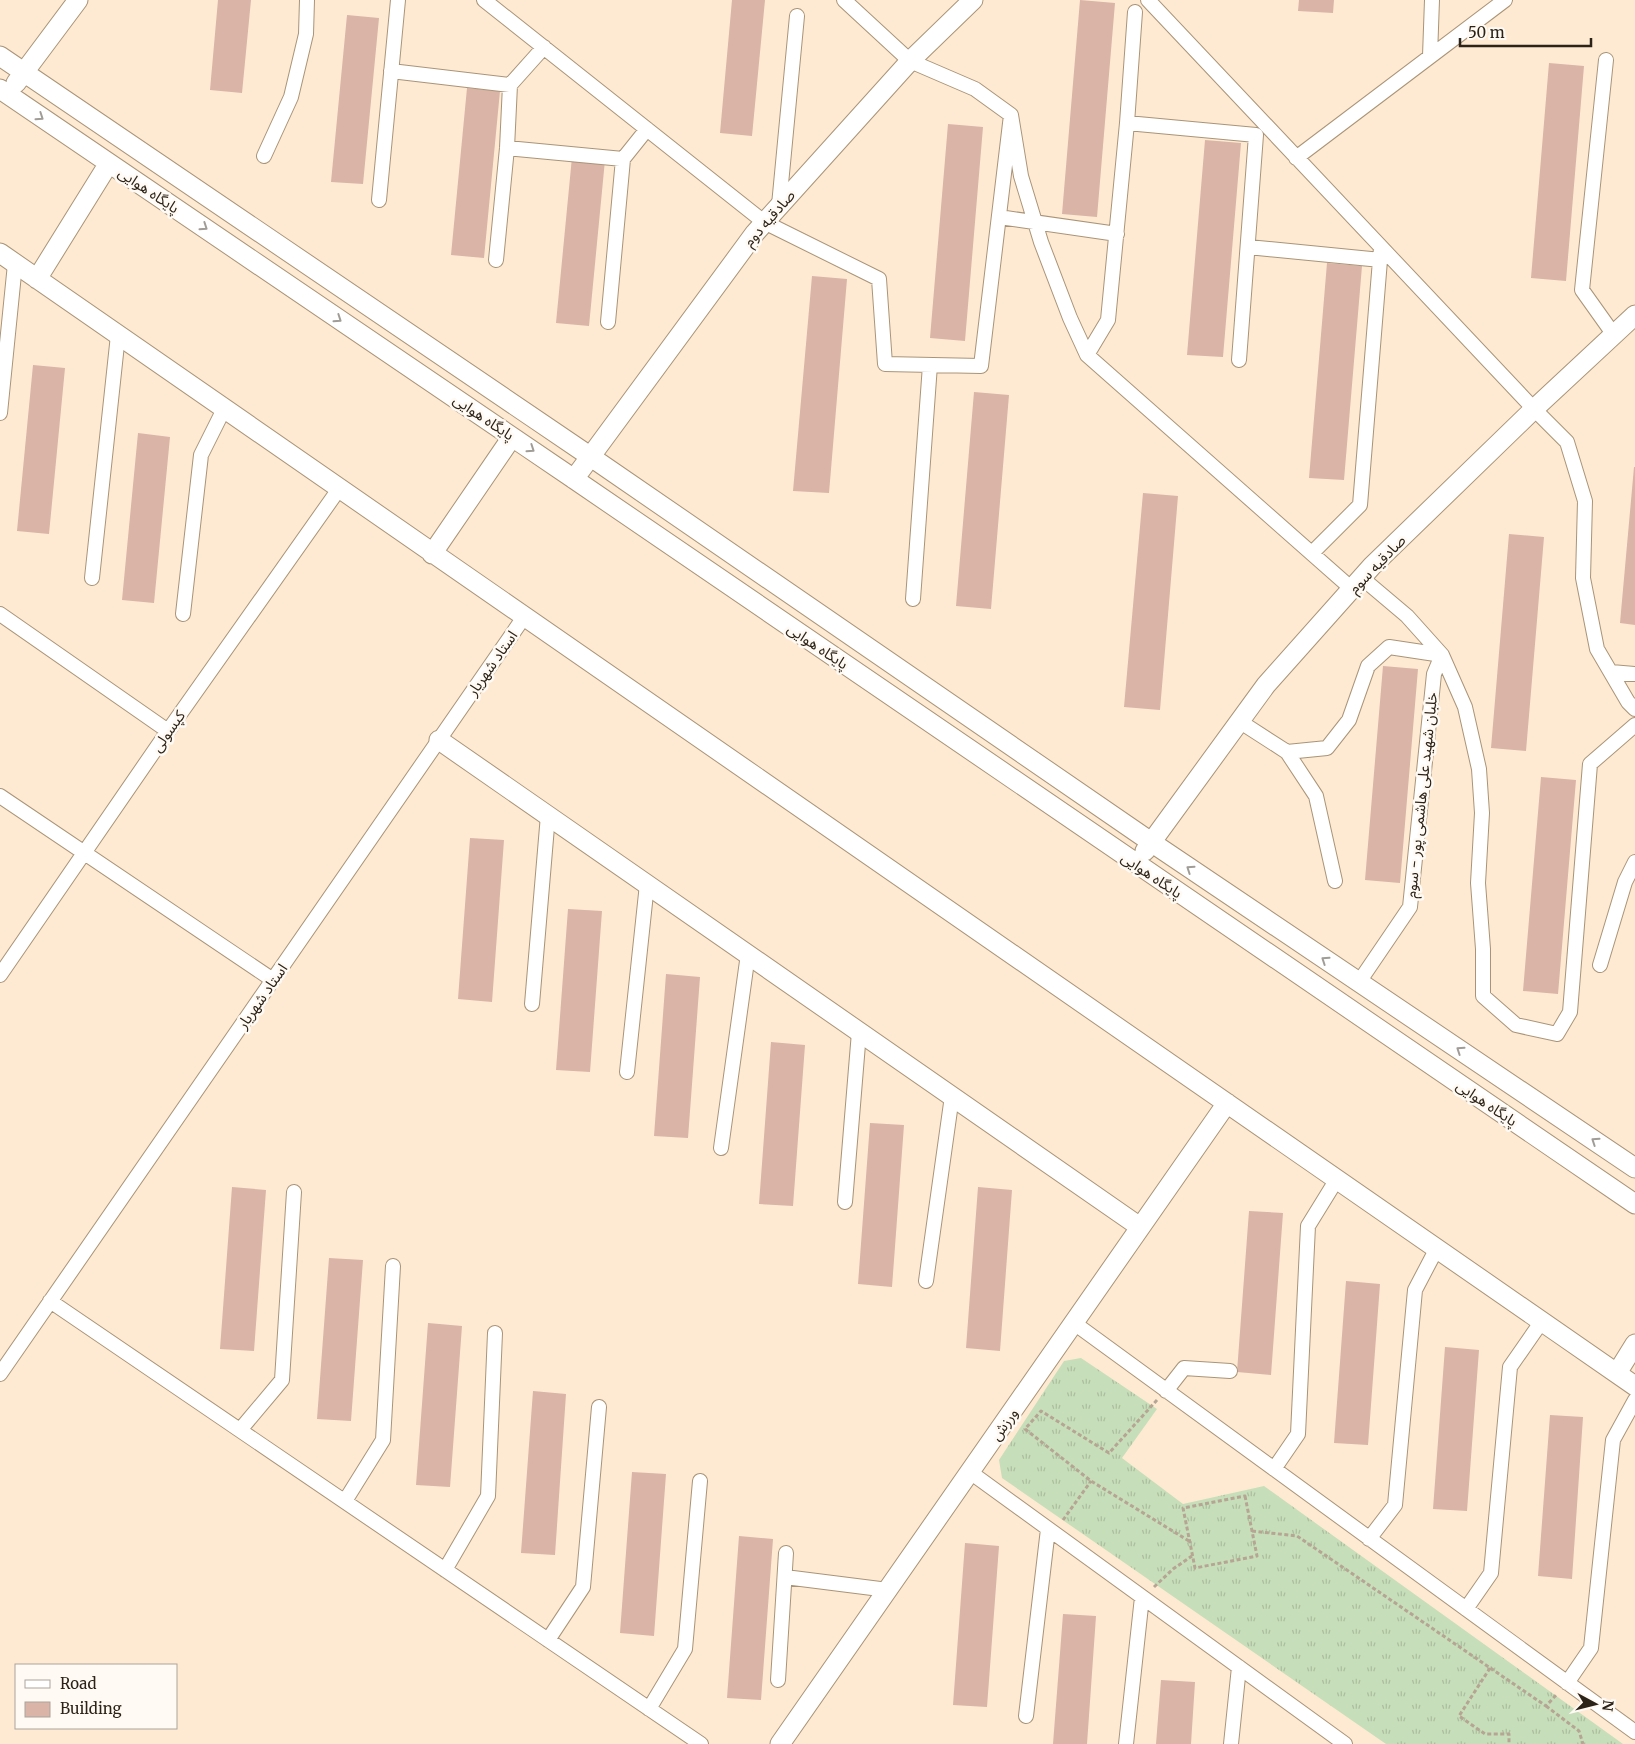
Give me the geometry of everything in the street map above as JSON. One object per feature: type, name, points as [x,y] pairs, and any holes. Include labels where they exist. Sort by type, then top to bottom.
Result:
[{"type":"street","points":[[4,92],[24,73],[78,0]]},
{"type":"street","points":[[264,156],[291,97],[306,34],[307,0]]},
{"type":"street","points":[[379,200],[398,0]]},
{"type":"street","points":[[484,0],[764,222],[879,279],[885,364],[981,366],[1011,115]]},
{"type":"street","points":[[844,0],[910,61],[975,89],[1011,115],[1021,176],[1041,242],[1070,318],[1087,356],[1312,554],[1407,616],[1442,655],[1465,707],[1479,769],[1482,813],[1478,883],[1483,949],[1483,996],[1516,1025],[1557,1034],[1570,1012],[1590,764],[1635,725]]},
{"type":"street","name":"صادقیه دوم","points":[[574,478],[755,232],[910,61],[973,0]]},
{"type":"street","points":[[1148,0],[1296,158],[1381,254],[1567,442],[1585,501],[1583,578],[1597,649],[1628,702],[1635,710]]},
{"type":"street","points":[[1430,56],[1432,0]]},
{"type":"street","points":[[1296,158],[1505,0]]},
{"type":"street","points":[[1087,356],[1108,320],[1127,123],[1135,12]]},
{"type":"street","points":[[779,205],[797,16]]},
{"type":"street","points":[[496,260],[507,148],[510,85],[544,48]]},
{"type":"street","name":"پایگاه هوایی","points":[[0,56],[591,456],[1151,842],[1635,1168]]},
{"type":"street","points":[[1606,60],[1582,290],[1614,335]]},
{"type":"street","points":[[392,71],[510,85]]},
{"type":"street","name":"پایگاه هوایی","points":[[4,92],[574,478],[1635,1204]]},
{"type":"street","points":[[1127,123],[1256,135],[1239,360]]},
{"type":"street","points":[[608,322],[623,159],[647,129]]},
{"type":"street","points":[[507,148],[623,159]]},
{"type":"street","points":[[37,279],[109,163]]},
{"type":"street","points":[[999,217],[1116,234]]},
{"type":"street","points":[[1248,247],[1381,254]]},
{"type":"street","points":[[1312,554],[1360,504],[1381,254]]},
{"type":"street","points":[[8,258],[224,410],[1635,1386]]},
{"type":"street","points":[[0,413],[8,258]]},
{"type":"street","name":"صادقیه سوم","points":[[1136,864],[1266,685],[1357,583],[1534,410],[1635,315]]},
{"type":"street","points":[[92,578],[118,335]]},
{"type":"street","points":[[913,599],[930,365]]},
{"type":"street","points":[[183,614],[201,455],[224,410]]},
{"type":"street","points":[[432,554],[512,437]]},
{"type":"street","name":"کپسولی","points":[[0,975],[168,731],[339,489]]},
{"type":"street","points":[[0,614],[168,731]]},
{"type":"street","name":"استاد شهریار","points":[[0,1374],[524,617]]},
{"type":"street","points":[[1286,752],[1327,748],[1349,720],[1368,666],[1389,646],[1442,655]]},
{"type":"street","name":"خلبان شهید علی هاشمی پور - سوم","points":[[1358,982],[1410,907],[1434,674],[1442,655]]},
{"type":"street","points":[[1611,672],[1635,674]]},
{"type":"street","points":[[1240,721],[1286,752],[1316,796],[1335,881]]},
{"type":"street","points":[[439,740],[1140,1227]]},
{"type":"street","points":[[0,796],[273,980]]},
{"type":"street","points":[[532,1004],[548,816]]},
{"type":"street","points":[[1600,965],[1625,882],[1635,862]]},
{"type":"street","points":[[627,1072],[647,884]]},
{"type":"street","points":[[721,1148],[748,954]]},
{"type":"street","points":[[845,1202],[859,1032]]},
{"type":"street","points":[[926,1281],[952,1096]]},
{"type":"street","name":"ورزش","points":[[780,1744],[1227,1103]]},
{"type":"street","points":[[1274,1470],[1298,1434],[1308,1226],[1337,1179]]},
{"type":"street","points":[[240,1430],[282,1380],[294,1192]]},
{"type":"street","points":[[1370,1539],[1395,1505],[1415,1290],[1437,1248]]},
{"type":"street","points":[[344,1501],[383,1440],[393,1266]]},
{"type":"street","points":[[50,1301],[701,1744]]},
{"type":"street","points":[[1466,1609],[1491,1573],[1510,1368],[1542,1321]]},
{"type":"street","points":[[1074,1323],[1635,1732]]},
{"type":"street","points":[[446,1570],[488,1496],[495,1333]]},
{"type":"street","points":[[1617,1373],[1635,1344]]},
{"type":"street","points":[[1166,1390],[1184,1368],[1230,1371]]},
{"type":"street","points":[[1567,1683],[1591,1648],[1613,1440],[1635,1400]]},
{"type":"street","points":[[548,1640],[582,1587],[599,1407]]},
{"type":"street","points":[[970,1472],[1344,1743]]},
{"type":"street","points":[[649,1709],[685,1649],[700,1481]]},
{"type":"street","points":[[1026,1716],[1051,1531]]},
{"type":"street","points":[[778,1680],[786,1553]]},
{"type":"street","points":[[785,1577],[888,1590]]},
{"type":"street","points":[[1126,1744],[1142,1597]]},
{"type":"street","points":[[1231,1744],[1238,1667]]},
{"type":"path","points":[[1166,1390],[1109,1453],[1041,1411],[1025,1429],[1092,1481],[1189,1541]]},
{"type":"path","points":[[1051,1531],[1092,1481]]},
{"type":"path","points":[[1246,1496],[1252,1531],[1257,1556],[1195,1568],[1183,1508],[1246,1496]]},
{"type":"path","points":[[1252,1531],[1297,1536],[1546,1706],[1579,1731],[1584,1744]]},
{"type":"path","points":[[1142,1597],[1173,1569],[1192,1556]]},
{"type":"path","points":[[1490,1668],[1459,1716],[1485,1734],[1509,1734],[1509,1744]]},
{"type":"path","points":[[1546,1706],[1567,1683]]},
{"type":"green space","points":[[1081,1358],[1157,1409],[1122,1458],[1183,1504],[1264,1486],[1623,1744],[1386,1744],[1002,1478],[999,1460],[1064,1361]]},
{"type":"building","points":[[218,0],[251,0],[242,93],[210,90]]},
{"type":"building","points":[[732,0],[765,0],[752,136],[720,133]]},
{"type":"building","points":[[1080,0],[1115,3],[1097,217],[1062,214]]},
{"type":"building","points":[[1299,0],[1334,0],[1333,13],[1298,11]]},
{"type":"building","points":[[347,15],[379,18],[363,184],[331,182]]},
{"type":"building","points":[[1549,63],[1584,66],[1566,281],[1531,278]]},
{"type":"building","points":[[467,88],[500,91],[484,258],[451,255]]},
{"type":"building","points":[[948,124],[983,127],[965,341],[930,338]]},
{"type":"building","points":[[1205,140],[1241,143],[1223,357],[1187,355]]},
{"type":"building","points":[[572,157],[605,160],[589,326],[556,323]]},
{"type":"building","points":[[1327,263],[1362,266],[1344,480],[1309,478]]},
{"type":"building","points":[[812,276],[847,279],[829,493],[793,491]]},
{"type":"building","points":[[33,365],[65,368],[49,534],[17,531]]},
{"type":"building","points":[[974,392],[1009,395],[991,609],[956,606]]},
{"type":"building","points":[[138,433],[170,437],[154,603],[122,600]]},
{"type":"building","points":[[1635,467],[1635,625],[1620,623]]},
{"type":"building","points":[[1143,493],[1178,496],[1160,710],[1124,707]]},
{"type":"building","points":[[1509,534],[1544,537],[1526,751],[1491,748]]},
{"type":"building","points":[[1383,666],[1418,669],[1400,883],[1365,880]]},
{"type":"building","points":[[1541,777],[1576,780],[1558,994],[1523,991]]},
{"type":"building","points":[[470,838],[504,840],[492,1002],[458,999]]},
{"type":"building","points":[[568,909],[602,911],[590,1072],[556,1070]]},
{"type":"building","points":[[666,974],[700,977],[688,1138],[654,1136]]},
{"type":"building","points":[[771,1042],[805,1045],[793,1206],[759,1204]]},
{"type":"building","points":[[870,1123],[904,1125],[892,1287],[858,1284]]},
{"type":"building","points":[[232,1187],[266,1190],[254,1351],[220,1349]]},
{"type":"building","points":[[978,1187],[1012,1190],[1000,1351],[966,1348]]},
{"type":"building","points":[[1249,1211],[1283,1213],[1271,1375],[1237,1372]]},
{"type":"building","points":[[329,1258],[363,1260],[351,1421],[317,1419]]},
{"type":"building","points":[[1346,1281],[1380,1284],[1368,1445],[1334,1443]]},
{"type":"building","points":[[428,1323],[462,1326],[450,1487],[416,1485]]},
{"type":"building","points":[[1445,1347],[1479,1350],[1467,1511],[1433,1509]]},
{"type":"building","points":[[533,1391],[566,1394],[555,1555],[521,1553]]},
{"type":"building","points":[[1550,1415],[1583,1417],[1572,1579],[1538,1576]]},
{"type":"building","points":[[632,1472],[666,1474],[654,1636],[620,1633]]},
{"type":"building","points":[[739,1536],[773,1539],[761,1700],[727,1698]]},
{"type":"building","points":[[965,1543],[999,1546],[987,1707],[953,1705]]},
{"type":"building","points":[[1063,1614],[1096,1616],[1087,1744],[1053,1744]]},
{"type":"building","points":[[1161,1680],[1195,1682],[1191,1744],[1156,1744]]}]
